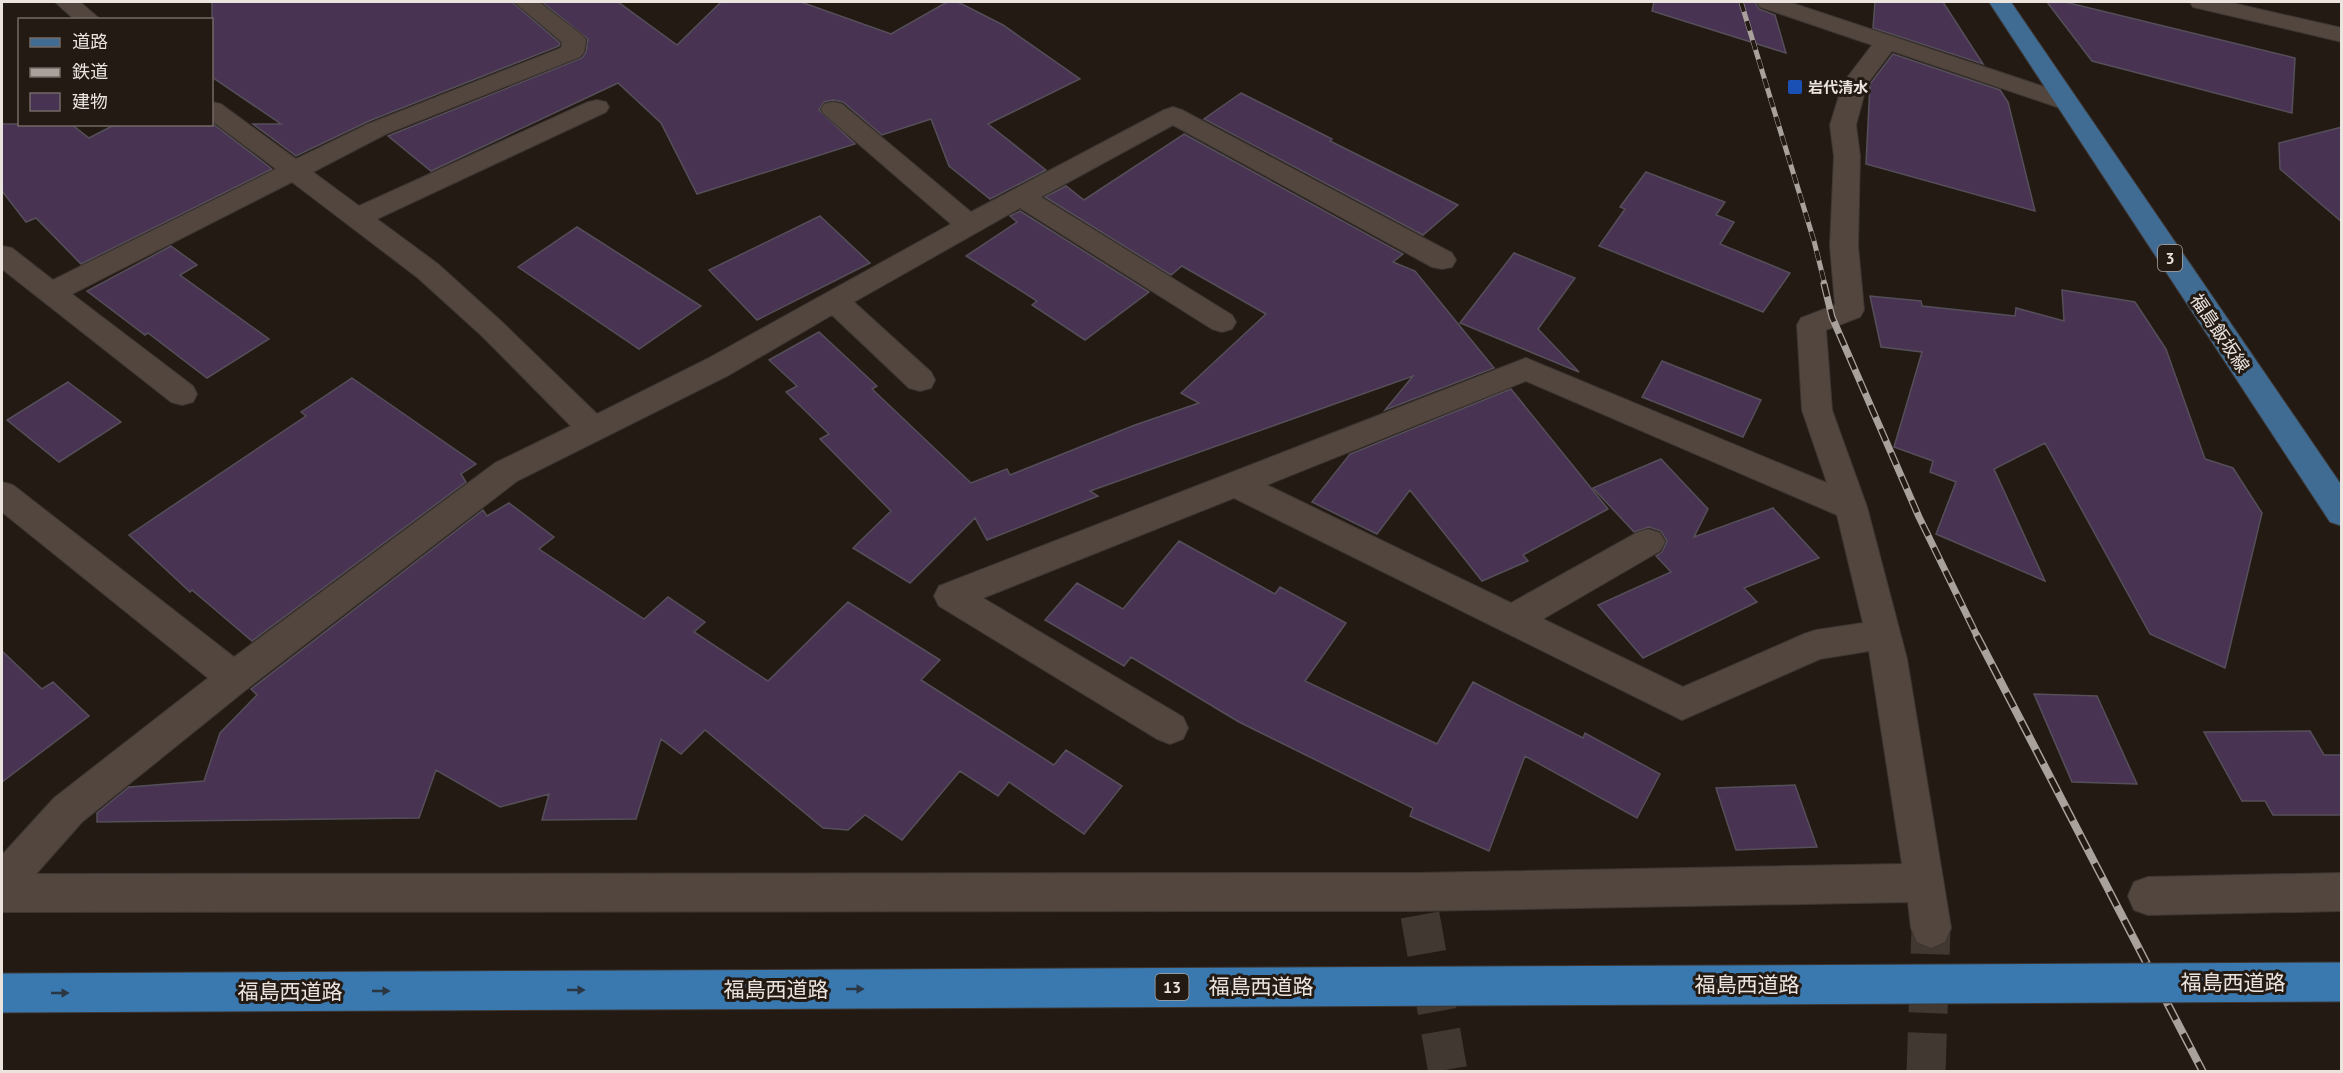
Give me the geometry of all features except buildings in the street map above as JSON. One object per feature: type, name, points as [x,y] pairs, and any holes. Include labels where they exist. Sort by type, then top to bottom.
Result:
[{"type":"highway","name":"福島西道路","points":[[2,993],[2342,982]]},
{"type":"main road","name":"福島飯坂線","points":[[2000,2],[2342,513]]},
{"type":"street","points":[[66,2],[87,18]]},
{"type":"street","points":[[52,292],[377,129],[572,52],[574,40],[525,2]]},
{"type":"street","points":[[1768,2],[2066,102]]},
{"type":"street","points":[[2200,2],[2342,35]]},
{"type":"street","points":[[1887,42],[1855,82],[1843,124],[1847,156],[1844,246],[1851,310],[1811,325],[1817,410],[1851,507],[1889,658],[1931,928]]},
{"type":"street","points":[[357,218],[597,107]]},
{"type":"street","points":[[833,109],[969,225]]},
{"type":"street","points":[[213,110],[436,279],[492,329],[593,429]]},
{"type":"street","points":[[2,883],[68,810],[234,678],[506,472],[718,367],[969,225],[1173,115],[1442,260]]},
{"type":"street","points":[[1021,197],[1222,322]]},
{"type":"street","points":[[2,255],[182,394]]},
{"type":"street","points":[[835,301],[920,381]]},
{"type":"street","points":[[1170,728],[951,596],[1526,369],[1851,507]]},
{"type":"street","points":[[1236,484],[1682,704],[1816,645],[1883,634]]},
{"type":"street","points":[[2,494],[234,678]]},
{"type":"street","points":[[1512,620],[1648,542]]},
{"type":"street","points":[[2,893],[1418,904],[1925,884]]},
{"type":"street","points":[[2148,896],[2342,892]]},
{"type":"tunnel","points":[[1420,915],[1448,1072]]},
{"type":"tunnel","points":[[1926,1072],[1931,928]]},
{"type":"railway","points":[[1741,2],[1814,241],[1825,285]]},
{"type":"railway","points":[[1824,284],[1832,317],[1919,517],[1977,637]]},
{"type":"railway","points":[[1977,637],[2203,1072]]},
{"type":"place","name":"岩代清水","points":[[1795,87]]}]
